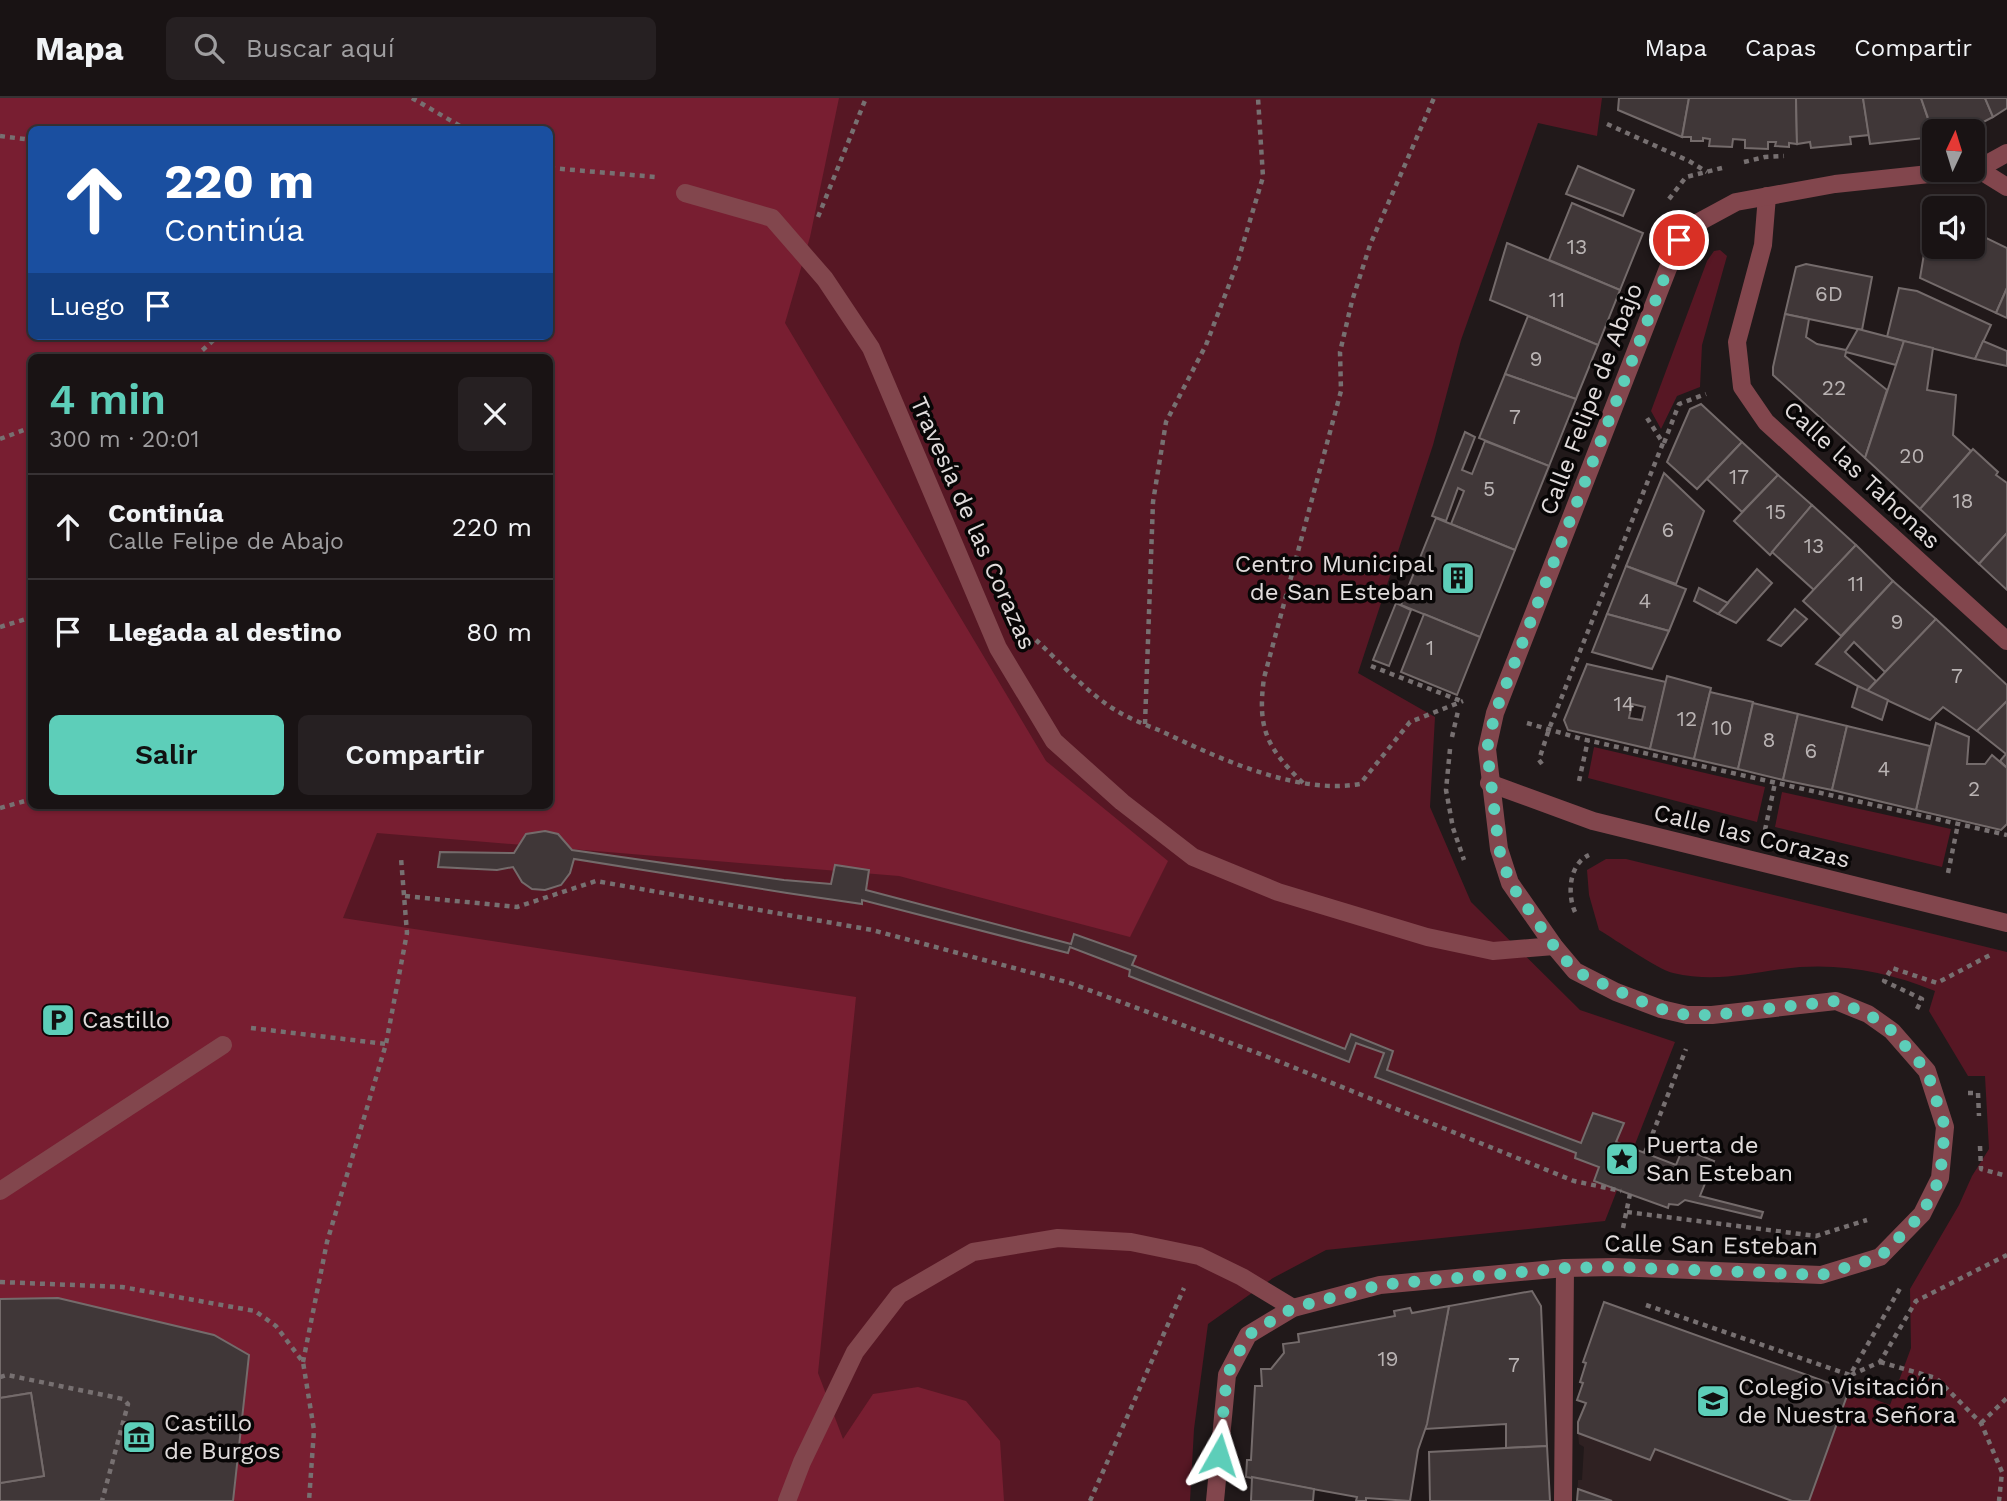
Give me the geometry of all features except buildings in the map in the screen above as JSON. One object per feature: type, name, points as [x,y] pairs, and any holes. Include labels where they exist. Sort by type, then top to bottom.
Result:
[{"type":"street","name":"Calle Felipe de Abajo","points":[[1985,163],[2007,153]]},
{"type":"street","name":"Calle Felipe de Abajo","points":[[1489,783],[1487,749],[1495,713],[1679,240],[1699,222],[1736,202],[1835,184],[1922,174]]},
{"type":"street","points":[[1985,176],[2007,187]]},
{"type":"street","name":"Travesía de las Corazas","points":[[685,193],[772,218],[825,279],[871,348],[998,649],[1055,741],[1122,802],[1193,857],[1278,892],[1427,937],[1493,951],[1554,946]]},
{"type":"street","name":"Calle las Tahonas","points":[[1767,196],[1763,245],[1737,342],[1742,387],[1766,422],[2007,640]]},
{"type":"street","name":"Calle las Corazas","points":[[1489,783],[1593,821],[2007,923]]},
{"type":"street","name":"Calle San Esteban","points":[[1215,1501],[1227,1375],[1248,1335],[1293,1308],[1380,1285],[1565,1268],[1614,1267],[1821,1275],[1880,1257],[1922,1214],[1940,1178],[1945,1127],[1927,1071],[1892,1031],[1868,1014],[1836,1001],[1712,1015],[1687,1015],[1661,1009],[1627,996],[1575,971],[1510,883],[1499,849],[1489,783]]},
{"type":"street","points":[[0,1191],[223,1045]]},
{"type":"street","points":[[787,1501],[802,1462],[855,1352],[899,1295],[973,1252],[1058,1238],[1131,1242],[1199,1256],[1242,1277],[1293,1308]]},
{"type":"street","points":[[1563,1501],[1565,1268]]},
{"type":"path","points":[[412,98],[460,126]]},
{"type":"path","points":[[803,253],[866,98]]},
{"type":"path","points":[[1144,724],[1153,502],[1166,422],[1206,345],[1237,264],[1263,177],[1258,98]]},
{"type":"path","points":[[1304,784],[1286,767],[1270,745],[1260,706],[1264,678],[1341,391],[1340,352],[1352,301],[1370,245],[1434,98]]},
{"type":"path","points":[[1607,124],[1689,161],[1707,172]]},
{"type":"path","points":[[0,136],[28,140]]},
{"type":"path","points":[[553,165],[565,170]]},
{"type":"path","points":[[198,354],[214,340]]},
{"type":"path","points":[[1707,382],[1706,394],[1716,404]]},
{"type":"path","points":[[1706,394],[1679,404],[1549,729],[2007,835]]},
{"type":"path","points":[[1644,414],[1663,443]]},
{"type":"path","points":[[0,439],[28,428]]},
{"type":"path","points":[[0,627],[28,618]]},
{"type":"path","points":[[1033,637],[1116,711],[1183,742],[1270,775],[1304,784],[1343,787],[1360,784],[1409,722],[1429,714]]},
{"type":"path","points":[[1371,666],[1462,701]]},
{"type":"path","points":[[1578,782],[1588,740]]},
{"type":"path","points":[[1765,830],[1775,783]]},
{"type":"path","points":[[0,808],[28,800]]},
{"type":"path","points":[[1948,873],[1958,824]]},
{"type":"path","points":[[1578,917],[1572,905],[1572,876],[1579,860],[1599,850]]},
{"type":"path","points":[[309,1501],[314,1430],[303,1362],[327,1242],[386,1044],[407,933],[401,858]]},
{"type":"path","points":[[405,897],[517,907],[596,881],[872,930],[1070,983],[1263,1055],[1574,1181],[1621,1191]]},
{"type":"path","points":[[1906,1007],[1915,1013],[1922,999],[1884,981],[1892,968],[1937,983],[1995,953]]},
{"type":"path","points":[[246,1028],[386,1044]]},
{"type":"path","points":[[1645,1153],[1690,1036]]},
{"type":"path","points":[[1965,1104],[1964,1093],[1978,1093],[1979,1118]]},
{"type":"path","points":[[1980,1144],[1981,1169],[2007,1176]]},
{"type":"path","points":[[1623,1228],[1630,1194]]},
{"type":"path","points":[[1627,1212],[1816,1236],[1878,1215]]},
{"type":"path","points":[[1634,1301],[1850,1376],[1880,1362],[1916,1301],[2007,1255]]},
{"type":"path","points":[[1090,1501],[1199,1256]]},
{"type":"path","points":[[1850,1376],[1905,1280]]},
{"type":"path","points":[[0,1282],[122,1287],[255,1311],[276,1326],[303,1362]]},
{"type":"path","points":[[1880,1362],[1936,1378],[1981,1423],[2003,1472],[1999,1501]]},
{"type":"path","points":[[0,1377],[7,1375],[123,1399],[128,1404],[102,1501]]},
{"type":"path","points":[[1981,1423],[2007,1398]]},
{"type":"shaded area","points":[[0,98],[1602,98],[1597,136],[1538,123],[1461,340],[1433,445],[1358,673],[1435,717],[1430,807],[1471,902],[1580,1010],[1675,1042],[1605,1221],[1326,1250],[1273,1278],[1208,1324],[1194,1429],[1190,1501],[0,1501]]},
{"type":"shaded area","points":[[0,98],[839,98],[810,237],[785,323],[1046,761],[1168,861],[1130,937],[899,876],[377,833],[343,918],[856,997],[818,1373],[843,1439],[873,1394],[918,1387],[966,1401],[1000,1441],[1004,1501],[233,1501],[248,1355],[214,1335],[58,1298],[0,1299]]},
{"type":"shaded area","points":[[1720,250],[1727,256],[1702,345],[1700,387],[1677,396],[1661,429],[1651,411],[1707,261],[1714,251]]},
{"type":"shaded area","points":[[1594,747],[1765,787],[1757,822],[1588,778]]},
{"type":"shaded area","points":[[1782,792],[1951,829],[1942,867],[1775,827]]},
{"type":"shaded area","points":[[1606,859],[1626,859],[2007,952],[2007,1501],[1809,1501],[1849,1390],[1890,1405],[1911,1348],[1910,1289],[1989,1149],[1985,1076],[1968,1076],[1929,1011],[1935,991],[1886,975],[1835,967],[1800,967],[1722,977],[1673,973],[1599,930],[1589,895],[1587,870]]},
{"type":"shaded area","name":"Colegio Visitación de Nuestra Señora","points":[[1604,1302],[1849,1390],[1809,1501],[1577,1501],[1578,1480],[1582,1480],[1584,1447],[1579,1444],[1578,1433],[1578,1422],[1585,1403],[1583,1383],[1580,1382],[1586,1363],[1583,1362]]},
{"type":"place","name":"Centro Municipal de San Esteban","points":[[1458,578]]},
{"type":"place","name":"Castillo","points":[[58,1020]]},
{"type":"place","name":"Puerta de San Esteban","points":[[1622,1159]]},
{"type":"place","name":"Colegio Visitación de Nuestra Señora","points":[[1713,1401]]},
{"type":"place","name":"Castillo de Burgos","points":[[139,1437]]},
{"type":"route","points":[[1219,1455],[1227,1375],[1248,1335],[1293,1308],[1380,1285],[1565,1268],[1614,1267],[1821,1275],[1880,1257],[1922,1214],[1940,1178],[1945,1127],[1927,1071],[1892,1031],[1868,1014],[1836,1001],[1712,1015],[1687,1015],[1661,1009],[1616,992],[1575,971],[1554,946],[1510,883],[1499,849],[1487,749],[1495,713],[1679,240]]}]
